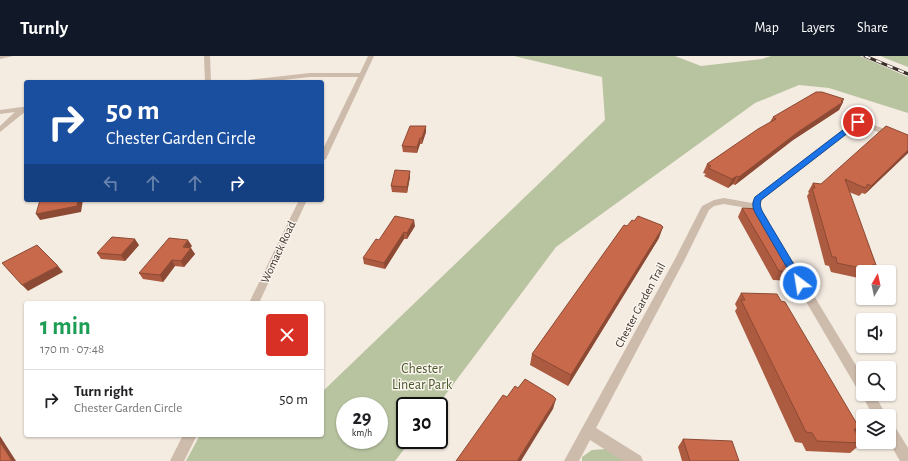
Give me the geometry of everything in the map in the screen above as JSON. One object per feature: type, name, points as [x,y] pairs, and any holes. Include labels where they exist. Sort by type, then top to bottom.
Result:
[{"type":"street","points":[[0,57],[10,56]]},
{"type":"street","points":[[208,56],[208,80]]},
{"type":"street","points":[[324,155],[371,56]]},
{"type":"street","points":[[266,80],[310,75],[362,75]]},
{"type":"street","points":[[0,112],[24,109]]},
{"type":"street","points":[[0,130],[24,109]]},
{"type":"street","points":[[769,229],[756,207],[758,199],[858,122],[908,141]]},
{"type":"street","name":"Chester Garden Trail","points":[[571,461],[680,259],[705,208],[710,203],[720,201],[740,203],[756,207]]},
{"type":"street","name":"Womack Road","points":[[255,301],[302,202]]},
{"type":"street","points":[[784,256],[856,376]]},
{"type":"street","points":[[588,431],[636,461]]},
{"type":"street","points":[[177,461],[189,437]]},
{"type":"street","points":[[896,441],[908,461]]},
{"type":"green space","name":"Chester Linear Park","points":[[514,56],[675,56],[701,66],[762,59],[771,56],[860,56],[908,77],[908,113],[829,88],[799,85],[755,103],[556,247],[444,397],[396,397],[396,449],[404,449],[395,461],[186,461],[199,437],[324,437],[324,390],[605,120],[602,77]]},
{"type":"green space","points":[[881,56],[908,56],[908,67],[885,58]]},
{"type":"green space","points":[[606,449],[628,461],[582,461],[582,457],[592,450]]},
{"type":"building","points":[[816,92],[822,92],[844,99],[841,101],[843,102],[798,132],[739,177],[737,176],[732,179],[708,168],[711,166],[707,164],[758,129],[776,119],[773,117]]},
{"type":"building","points":[[410,126],[426,126],[417,147],[402,146]]},
{"type":"building","points":[[886,126],[908,135],[908,150],[871,186],[868,184],[865,188],[845,179],[876,265],[856,265],[856,267],[837,263],[836,257],[832,257],[812,188],[815,188],[813,183],[821,184]]},
{"type":"building","points":[[395,170],[410,171],[407,187],[391,186]]},
{"type":"building","points":[[39,202],[78,202],[77,206],[36,214]]},
{"type":"building","points":[[742,208],[758,209],[798,272],[779,271]]},
{"type":"building","points":[[395,216],[414,220],[407,233],[404,232],[384,263],[363,258],[376,239],[379,240]]},
{"type":"building","points":[[638,216],[663,227],[571,375],[532,354],[624,225],[627,226]]},
{"type":"building","points":[[112,237],[135,239],[121,255],[97,253]]},
{"type":"building","points":[[169,238],[188,240],[183,247],[191,248],[181,261],[172,260],[160,275],[139,273]]},
{"type":"building","points":[[37,245],[58,266],[22,285],[2,263]]},
{"type":"building","points":[[741,293],[777,294],[781,301],[785,302],[856,422],[856,429],[854,429],[856,432],[856,443],[817,441],[812,433],[806,432],[741,300],[745,300]]},
{"type":"building","points":[[525,379],[556,399],[517,461],[456,461],[503,395],[507,397],[515,386],[518,388]]},
{"type":"building","points":[[683,439],[732,441],[739,461],[690,461]]},
{"type":"building","points":[[0,442],[12,461],[0,461]]},
{"type":"railway","points":[[865,56],[908,74]]},
{"type":"route","points":[[800,283],[756,207],[756,202],[858,122]]}]
